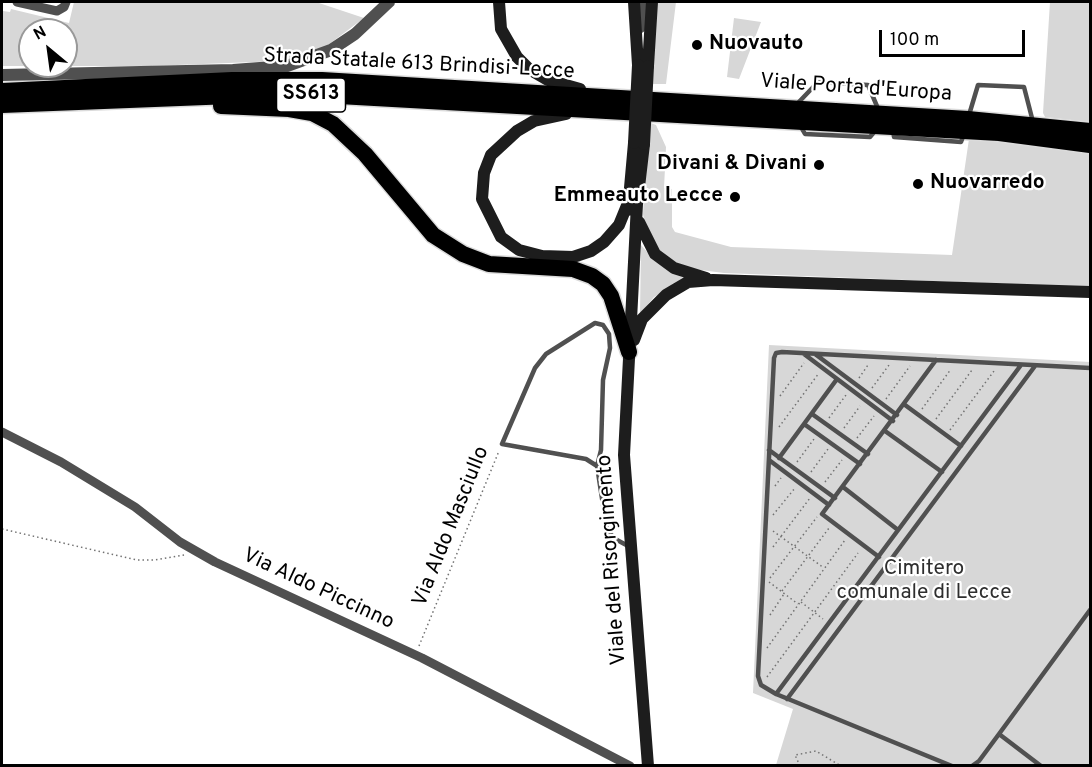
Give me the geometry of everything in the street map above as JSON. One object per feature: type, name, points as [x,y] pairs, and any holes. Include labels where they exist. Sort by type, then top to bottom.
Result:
[{"type":"highway","name":"Strada Statale 613 Brindisi-Lecce","points":[[2,91],[232,80],[322,80],[620,105]]},
{"type":"highway","name":"Strada Statale 613 Brindisi-Lecce","points":[[2,105],[321,95],[620,105]]},
{"type":"highway","points":[[89,101],[110,106],[231,106],[312,113],[333,124],[365,154],[433,235],[463,254],[489,264],[573,269],[592,276],[603,284],[611,296],[629,352]]},
{"type":"highway","name":"Viale Porta d'Europa","points":[[620,105],[884,122],[1033,125],[1090,131]]},
{"type":"highway","name":"Viale Porta d'Europa","points":[[967,125],[1090,145]]},
{"type":"main road","points":[[499,2],[498,15],[504,37],[517,57],[529,69],[567,87],[606,92],[620,105]]},
{"type":"main road","points":[[634,2],[643,65]]},
{"type":"main road","points":[[643,65],[652,2]]},
{"type":"main road","name":"Viale del Risorgimento","points":[[643,65],[639,144],[632,203],[624,455],[648,765]]},
{"type":"main road","points":[[620,105],[557,115],[534,121],[517,131],[490,155],[484,173],[482,199],[489,219],[501,237],[519,250],[559,258],[591,251],[604,242],[619,225],[632,203]]},
{"type":"main road","points":[[632,203],[642,233],[655,254],[674,268],[713,280]]},
{"type":"main road","points":[[629,352],[642,320],[666,295],[688,282],[713,280],[1090,292]]},
{"type":"street","points":[[17,2],[57,11],[64,7],[66,2]]},
{"type":"street","points":[[2,75],[232,70],[286,66],[331,50],[355,33],[389,2]]},
{"type":"street","points":[[641,2],[643,65]]},
{"type":"street","name":"Via Aldo Piccinno","points":[[2,432],[61,462],[135,507],[196,551],[415,655],[630,765]]},
{"type":"lane","points":[[884,122],[870,137],[805,135],[795,115],[818,82],[868,85],[884,122],[894,137],[961,142],[978,85],[1024,87],[1033,125]]},
{"type":"lane","points":[[597,466],[586,459],[502,444],[535,368],[546,354],[595,323],[603,325],[609,334],[610,348],[603,380],[601,450],[597,466],[607,531],[617,540],[630,546]]},
{"type":"lane","points":[[952,765],[787,699],[761,685],[758,676],[760,627],[765,581],[768,460],[776,353],[1090,368]]},
{"type":"lane","points":[[803,354],[893,421]]},
{"type":"lane","points":[[814,354],[897,415]]},
{"type":"lane","points":[[879,557],[822,514],[905,405],[936,360]]},
{"type":"lane","points":[[776,694],[1022,365]]},
{"type":"lane","points":[[787,699],[1035,366]]},
{"type":"lane","points":[[779,458],[837,379]]},
{"type":"lane","points":[[905,405],[961,446]]},
{"type":"lane","points":[[812,414],[867,454]]},
{"type":"lane","points":[[804,423],[860,464]]},
{"type":"lane","points":[[885,430],[942,472]]},
{"type":"lane","points":[[769,450],[835,498]]},
{"type":"lane","points":[[768,460],[829,505]]},
{"type":"lane","points":[[843,487],[898,530]]},
{"type":"lane","points":[[972,765],[979,760],[999,734],[1090,610]]},
{"type":"lane","points":[[999,734],[1041,765]]},
{"type":"path","points":[[771,408],[808,357]]},
{"type":"path","points":[[854,384],[874,357]]},
{"type":"path","points":[[868,394],[894,358]]},
{"type":"path","points":[[882,404],[915,359]]},
{"type":"path","points":[[918,415],[957,362]]},
{"type":"path","points":[[932,425],[978,363]]},
{"type":"path","points":[[946,435],[999,364]]},
{"type":"path","points":[[770,440],[822,368]]},
{"type":"path","points":[[825,423],[851,390]]},
{"type":"path","points":[[840,434],[864,400]]},
{"type":"path","points":[[853,444],[878,410]]},
{"type":"path","points":[[793,467],[818,434]]},
{"type":"path","name":"Via Aldo Masciullo","points":[[415,655],[502,444]]},
{"type":"path","points":[[807,477],[832,444]]},
{"type":"path","points":[[821,488],[846,454]]},
{"type":"path","points":[[767,497],[785,472]]},
{"type":"path","points":[[799,482],[765,525],[824,568]]},
{"type":"path","points":[[764,560],[813,493]]},
{"type":"path","points":[[822,514],[818,515],[765,581],[829,623]]},
{"type":"path","points":[[782,591],[833,522]]},
{"type":"path","points":[[2,530],[137,560],[174,558],[196,551]]},
{"type":"path","points":[[759,658],[849,534]]},
{"type":"path","points":[[761,685],[864,546]]},
{"type":"path","points":[[760,627],[785,594]]},
{"type":"path","points":[[800,765],[795,754],[816,751],[841,765]]},
{"type":"green space","points":[[74,2],[316,2],[364,18],[324,48],[280,61],[151,66],[78,66],[78,18],[70,18]]},
{"type":"green space","points":[[655,2],[676,2],[666,84],[650,84]]},
{"type":"green space","points":[[1050,2],[1090,2],[1090,122],[1045,117],[1043,113]]},
{"type":"green space","points":[[2,7],[3,11],[10,12],[11,9],[48,18],[18,18],[18,66],[2,66]]},
{"type":"green space","points":[[734,18],[761,22],[739,79],[727,77]]},
{"type":"green space","points":[[648,122],[656,125],[666,147],[664,188],[672,189],[672,227],[675,232],[731,247],[952,255],[969,139],[1070,148],[1090,153],[1090,287],[724,273],[685,268],[660,252],[646,230],[643,214]]},
{"type":"green space","points":[[641,245],[648,253],[687,278],[654,297],[640,314]]},
{"type":"green space","name":"Cimitero comunale di Lecce","points":[[769,345],[1090,362],[1090,765],[776,765],[793,709],[753,693]]},
{"type":"place","name":"Nuovauto","points":[[697,45]]},
{"type":"place","name":"Divani & Divani","points":[[819,165]]},
{"type":"place","name":"Nuovarredo","points":[[918,184]]},
{"type":"place","name":"Emmeauto Lecce","points":[[735,197]]}]
